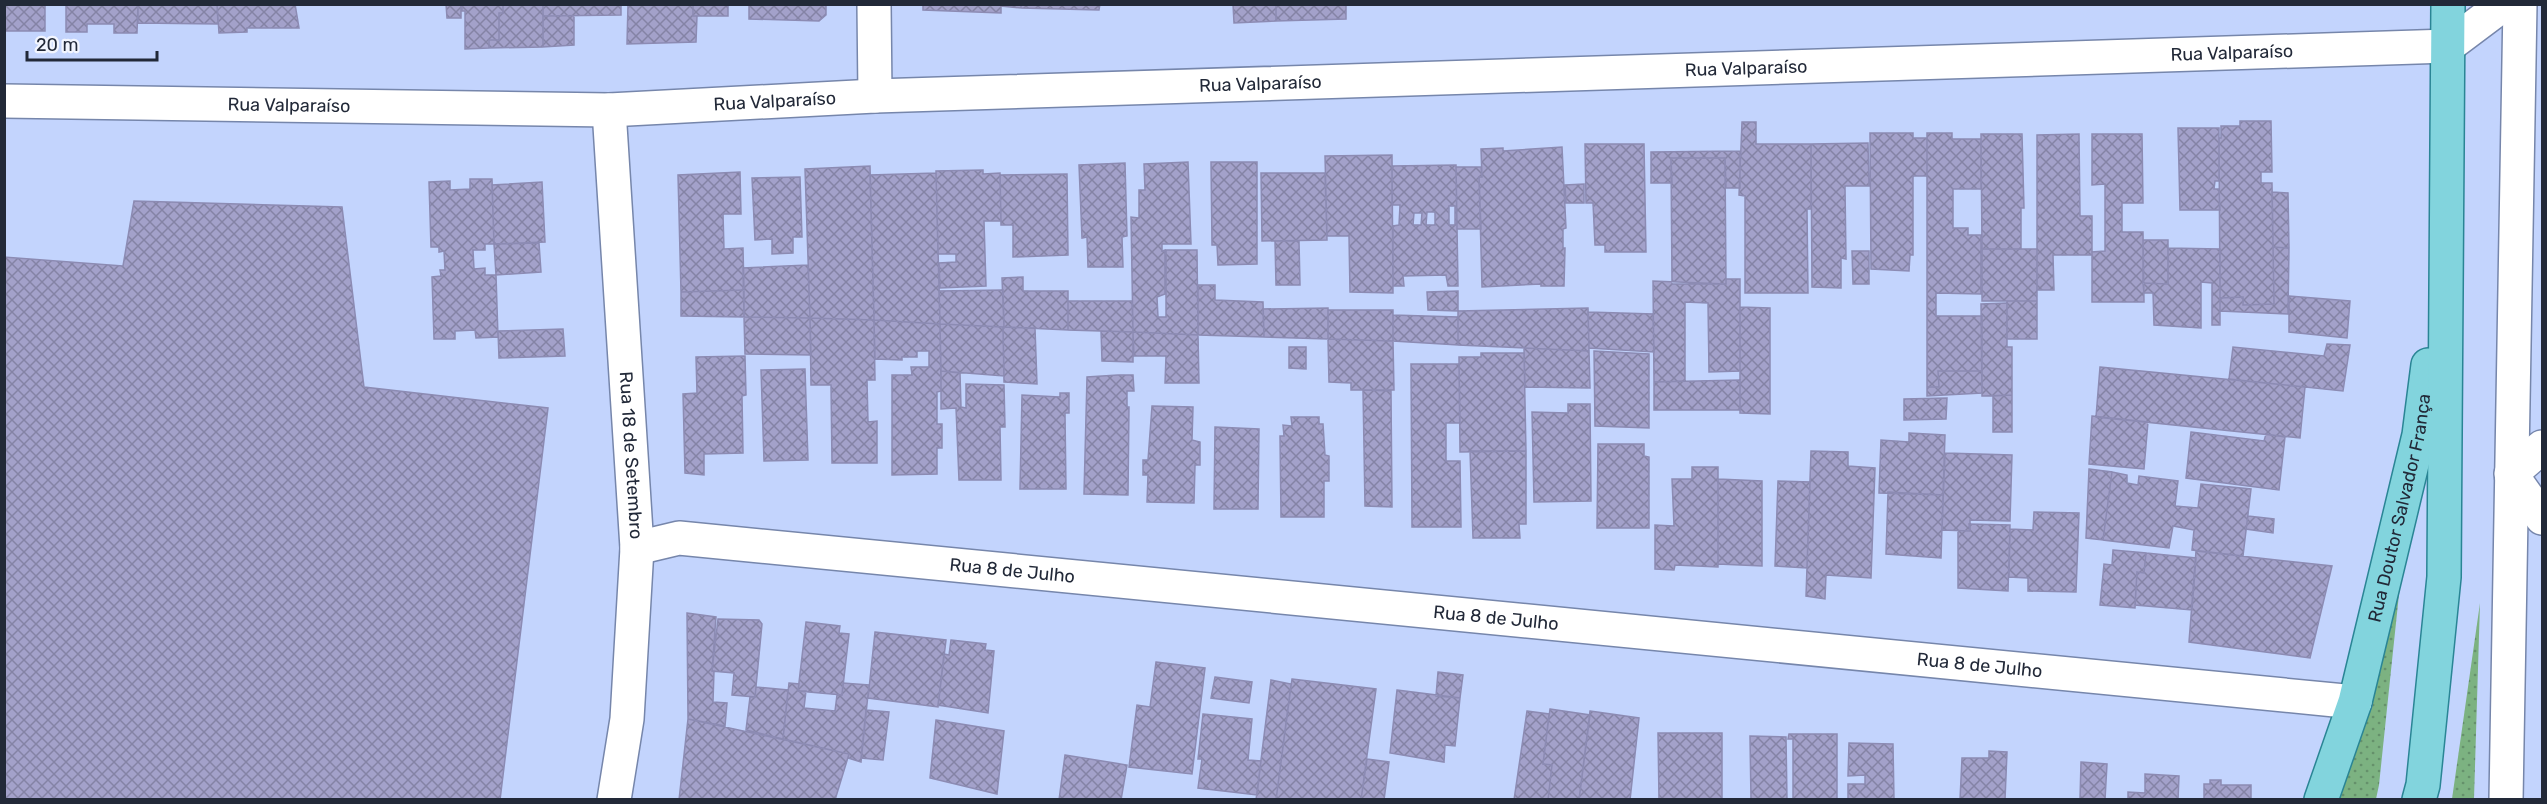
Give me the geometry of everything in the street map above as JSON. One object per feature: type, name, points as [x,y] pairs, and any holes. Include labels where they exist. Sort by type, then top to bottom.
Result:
[{"type":"main road","name":"Rua Doutor Salvador França","points":[[2419,800],[2423,785],[2444,578],[2448,4]]},
{"type":"main road","name":"Rua Doutor Salvador França","points":[[2321,800],[2355,702],[2419,435],[2447,209]]},
{"type":"street","points":[[874,4],[875,96]]},
{"type":"street","points":[[2448,46],[2504,4]]},
{"type":"street","points":[[2506,800],[2520,4]]},
{"type":"street","name":"Rua Valparaíso","points":[[4,101],[609,110],[875,96],[2448,46]]},
{"type":"street","name":"Rua 18 de Setembro","points":[[609,110],[637,548],[627,719],[614,800]]},
{"type":"street","points":[[2511,474],[2542,447]]},
{"type":"street","points":[[2511,474],[2542,518]]},
{"type":"street","name":"Rua 8 de Julho","points":[[637,548],[679,538],[2355,702]]},
{"type":"green space","points":[[2403,556],[2376,799],[2334,800]]},
{"type":"green space","points":[[2480,603],[2474,799],[2452,799]]},
{"type":"building","points":[[4,4],[45,4],[45,31],[4,31]]},
{"type":"building","points":[[66,4],[138,4],[137,33],[114,33],[114,24],[87,24],[87,32],[66,32]]},
{"type":"building","points":[[138,4],[217,4],[218,24],[138,23]]},
{"type":"building","points":[[217,4],[295,4],[299,28],[247,28],[247,32],[219,33]]},
{"type":"building","points":[[446,4],[461,4],[461,18],[447,18]]},
{"type":"building","points":[[462,4],[503,4],[503,13],[499,13],[499,40],[489,40],[489,48],[465,49],[465,11],[462,11]]},
{"type":"building","points":[[503,4],[543,4],[543,47],[489,48],[489,40],[499,40],[499,13],[503,13]]},
{"type":"building","points":[[543,4],[621,4],[621,15],[543,16]]},
{"type":"building","points":[[628,4],[693,4],[693,16],[697,16],[696,42],[627,44]]},
{"type":"building","points":[[693,4],[728,4],[728,16],[693,16]]},
{"type":"building","points":[[749,4],[826,4],[826,15],[819,21],[749,19]]},
{"type":"building","points":[[923,4],[1001,4],[1001,13],[923,10]]},
{"type":"building","points":[[1001,4],[1021,4],[1021,8],[1001,6]]},
{"type":"building","points":[[1021,4],[1100,4],[1099,10],[1021,8]]},
{"type":"building","points":[[1233,4],[1276,4],[1276,21],[1234,23]]},
{"type":"building","points":[[1276,4],[1346,4],[1346,19],[1276,21]]},
{"type":"building","points":[[543,16],[574,16],[574,45],[543,47]]},
{"type":"building","points":[[2240,121],[2271,121],[2272,172],[2261,172],[2261,183],[2272,183],[2274,304],[2243,305],[2243,297],[2220,298],[2219,138],[2221,138],[2221,126],[2240,126]]},
{"type":"building","points":[[1742,122],[1756,122],[1756,144],[1811,144],[1811,209],[1807,209],[1808,293],[1745,293],[1745,196],[1739,195]]},
{"type":"building","points":[[2178,128],[2219,128],[2219,181],[2215,181],[2214,189],[2219,189],[2220,210],[2180,210]]},
{"type":"building","points":[[1870,133],[1913,133],[1913,138],[1927,138],[1927,176],[1913,176],[1913,255],[1910,255],[1909,271],[1871,269]]},
{"type":"building","points":[[1927,133],[1952,133],[1952,139],[1981,139],[1981,189],[1953,189],[1953,228],[1968,228],[1968,235],[1981,235],[1981,294],[1936,293],[1936,316],[1982,316],[1982,371],[1938,371],[1939,387],[1927,387]]},
{"type":"building","points":[[1981,134],[2022,134],[2024,208],[2021,208],[2021,249],[1982,249]]},
{"type":"building","points":[[2079,134],[2080,216],[2092,216],[2092,255],[2053,255],[2054,290],[2037,290],[2037,135]]},
{"type":"building","points":[[2092,134],[2142,134],[2143,203],[2122,203],[2122,232],[2143,232],[2144,302],[2092,302],[2092,252],[2105,251],[2105,184],[2092,185]]},
{"type":"building","points":[[1868,143],[1869,186],[1845,186],[1846,259],[1841,258],[1841,288],[1812,287],[1811,144]]},
{"type":"building","points":[[1585,144],[1644,144],[1646,252],[1605,252],[1605,245],[1595,245],[1593,203],[1586,203]]},
{"type":"building","points":[[1562,147],[1566,228],[1563,229],[1564,286],[1541,286],[1541,284],[1482,287],[1479,177],[1482,177],[1481,149],[1503,148],[1503,151]]},
{"type":"building","points":[[1740,151],[1740,188],[1726,188],[1725,158],[1671,158],[1672,183],[1651,183],[1651,152]]},
{"type":"building","points":[[1392,155],[1393,293],[1350,292],[1349,236],[1327,236],[1325,156]]},
{"type":"building","points":[[1671,158],[1725,158],[1726,284],[1672,284]]},
{"type":"building","points":[[1188,162],[1191,244],[1162,244],[1162,251],[1165,250],[1165,294],[1157,297],[1158,317],[1166,317],[1166,250],[1197,250],[1198,335],[1133,332],[1131,217],[1139,218],[1139,190],[1145,190],[1144,164]]},
{"type":"building","points":[[1211,162],[1257,162],[1257,264],[1218,265],[1217,245],[1212,245]]},
{"type":"building","points":[[1125,163],[1127,236],[1122,237],[1123,267],[1088,267],[1087,237],[1082,238],[1079,165]]},
{"type":"building","points":[[1456,165],[1458,286],[1448,286],[1446,275],[1403,276],[1404,286],[1393,286],[1393,226],[1399,225],[1400,205],[1392,205],[1392,166]],"holes":[[[1449,206],[1455,206],[1455,225],[1449,225]],[[1427,212],[1435,212],[1435,225],[1426,225]],[[1414,213],[1422,213],[1421,225],[1413,225]]]},
{"type":"building","points":[[870,166],[874,320],[810,318],[805,169]]},
{"type":"building","points":[[1456,167],[1481,167],[1482,177],[1479,177],[1481,229],[1457,229]]},
{"type":"building","points":[[983,170],[983,174],[1000,173],[1001,221],[984,221],[986,286],[940,288],[939,263],[956,262],[956,254],[938,254],[936,171]]},
{"type":"building","points":[[740,172],[741,214],[723,214],[724,249],[743,248],[744,290],[681,292],[678,175]]},
{"type":"building","points":[[936,173],[940,324],[874,320],[870,175]]},
{"type":"building","points":[[1261,173],[1325,173],[1327,240],[1262,241]]},
{"type":"building","points":[[1067,174],[1068,255],[1013,257],[1013,225],[1001,225],[1000,175]]},
{"type":"building","points":[[800,177],[802,237],[793,237],[793,253],[772,254],[772,239],[755,240],[752,178]]},
{"type":"building","points":[[470,179],[492,179],[494,244],[485,244],[485,250],[473,250],[474,269],[485,268],[485,275],[496,275],[498,337],[476,338],[475,330],[455,331],[455,339],[434,339],[432,277],[441,276],[440,270],[445,270],[444,251],[439,252],[439,247],[431,247],[429,182],[450,181],[450,190],[470,189]]},
{"type":"building","points":[[542,182],[545,242],[494,244],[492,185]]},
{"type":"building","points":[[1584,184],[1584,203],[1566,203],[1565,185]]},
{"type":"building","points":[[2272,192],[2288,193],[2289,248],[2273,247]]},
{"type":"building","points":[[134,201],[342,207],[364,387],[548,408],[500,800],[4,800],[4,257],[123,266]]},
{"type":"building","points":[[2143,240],[2168,240],[2168,284],[2143,283]]},
{"type":"building","points":[[1275,241],[1299,241],[1300,285],[1276,285]]},
{"type":"building","points":[[539,243],[541,272],[496,275],[494,244]]},
{"type":"building","points":[[2273,247],[2289,248],[2288,314],[2220,311],[2220,298],[2243,297],[2243,305],[2274,304]]},
{"type":"building","points":[[2168,248],[2220,249],[2220,325],[2212,325],[2212,283],[2201,282],[2201,328],[2154,325],[2153,293],[2144,293],[2143,283],[2168,284]]},
{"type":"building","points":[[1982,249],[2037,249],[2037,301],[1982,301]]},
{"type":"building","points":[[1852,251],[1869,251],[1869,284],[1853,284]]},
{"type":"building","points":[[808,265],[810,318],[744,317],[743,268]]},
{"type":"building","points":[[1023,277],[1023,291],[1068,291],[1068,330],[1004,327],[1002,278]]},
{"type":"building","points":[[1726,279],[1740,279],[1740,371],[1709,372],[1708,303],[1685,302],[1685,381],[1654,382],[1653,281],[1726,284]]},
{"type":"building","points":[[1198,285],[1215,285],[1215,300],[1263,302],[1264,337],[1198,335]]},
{"type":"building","points":[[744,290],[744,317],[681,316],[681,292]]},
{"type":"building","points":[[1003,290],[1004,327],[940,324],[939,291]]},
{"type":"building","points":[[1458,291],[1458,311],[1428,310],[1427,292]]},
{"type":"building","points":[[2289,296],[2350,301],[2347,338],[2289,332]]},
{"type":"building","points":[[1068,301],[1132,301],[1133,332],[1068,330]]},
{"type":"building","points":[[2007,301],[2037,301],[2037,339],[2007,339]]},
{"type":"building","points":[[2007,303],[2007,347],[2012,347],[2012,395],[1982,396],[1981,304]]},
{"type":"building","points":[[1740,307],[1770,308],[1770,414],[1740,413]]},
{"type":"building","points":[[1328,308],[1328,339],[1264,337],[1263,309]]},
{"type":"building","points":[[1588,308],[1589,351],[1458,345],[1458,311]]},
{"type":"building","points":[[1328,310],[1393,310],[1393,341],[1328,339]]},
{"type":"building","points":[[1588,312],[1653,314],[1654,352],[1589,348]]},
{"type":"building","points":[[1393,315],[1458,317],[1458,345],[1393,341]]},
{"type":"building","points":[[744,317],[810,318],[811,355],[745,354]]},
{"type":"building","points":[[810,318],[874,320],[875,380],[867,380],[868,422],[877,421],[877,463],[832,463],[831,385],[811,385]]},
{"type":"building","points":[[874,320],[940,324],[941,391],[937,392],[937,424],[942,424],[942,448],[937,448],[937,474],[892,475],[892,375],[912,375],[911,367],[929,367],[929,351],[917,351],[917,357],[902,357],[902,360],[875,359]]},
{"type":"building","points":[[940,324],[1003,327],[1004,376],[941,371]]},
{"type":"building","points":[[1003,327],[1035,328],[1037,384],[1004,382]]},
{"type":"building","points":[[563,329],[565,356],[499,358],[498,331]]},
{"type":"building","points":[[1101,331],[1133,332],[1133,362],[1102,361]]},
{"type":"building","points":[[1133,332],[1198,335],[1199,383],[1165,383],[1166,356],[1134,356]]},
{"type":"building","points":[[1328,339],[1393,341],[1394,390],[1351,390],[1351,383],[1329,382]]},
{"type":"building","points":[[2327,344],[2350,345],[2343,391],[2229,379],[2233,347],[2324,356]]},
{"type":"building","points":[[1289,347],[1306,347],[1306,369],[1289,368]]},
{"type":"building","points":[[1524,348],[1589,351],[1590,388],[1525,387]]},
{"type":"building","points":[[1594,351],[1649,354],[1649,428],[1595,426]]},
{"type":"building","points":[[1481,353],[1524,353],[1526,451],[1460,452],[1459,357],[1481,357]]},
{"type":"building","points":[[745,356],[746,395],[742,396],[743,453],[704,454],[704,475],[685,473],[683,394],[697,393],[696,357]]},
{"type":"building","points":[[1411,364],[1459,364],[1460,423],[1446,423],[1446,461],[1460,461],[1461,527],[1412,527]]},
{"type":"building","points":[[2100,367],[2305,387],[2300,438],[2096,417]]},
{"type":"building","points":[[805,369],[808,460],[764,461],[761,370]]},
{"type":"building","points":[[941,371],[960,373],[961,407],[966,408],[966,384],[1004,385],[1005,427],[1000,427],[1001,480],[959,480],[956,408],[941,409]]},
{"type":"building","points":[[1938,371],[1982,371],[1982,393],[1927,396],[1927,387],[1939,387]]},
{"type":"building","points":[[1133,375],[1134,391],[1127,391],[1127,407],[1129,407],[1128,495],[1084,494],[1087,377]]},
{"type":"building","points":[[1740,380],[1740,410],[1654,410],[1654,382]]},
{"type":"building","points":[[1363,390],[1391,391],[1392,507],[1365,506]]},
{"type":"building","points":[[1060,393],[1069,393],[1069,413],[1065,413],[1066,489],[1020,489],[1022,395],[1060,397]]},
{"type":"building","points":[[2012,395],[2012,432],[1993,432],[1993,396]]},
{"type":"building","points":[[1947,398],[1946,419],[1904,420],[1904,399]]},
{"type":"building","points":[[1568,404],[1590,404],[1591,501],[1534,502],[1532,412],[1568,413]]},
{"type":"building","points":[[1152,406],[1193,407],[1192,440],[1200,442],[1200,465],[1195,465],[1194,503],[1147,502],[1148,475],[1143,475],[1143,460],[1148,460]]},
{"type":"building","points":[[2092,416],[2148,422],[2144,469],[2089,464]]},
{"type":"building","points":[[1291,417],[1319,417],[1319,424],[1323,424],[1325,455],[1329,456],[1329,481],[1324,481],[1324,517],[1281,517],[1280,436],[1284,436],[1283,425],[1292,426]]},
{"type":"building","points":[[1215,427],[1259,429],[1258,509],[1214,509]]},
{"type":"building","points":[[2191,432],[2264,441],[2266,434],[2285,437],[2279,490],[2186,478]]},
{"type":"building","points":[[1909,433],[1945,435],[1943,495],[1879,493],[1881,440],[1909,442]]},
{"type":"building","points":[[1598,444],[1644,444],[1644,456],[1649,457],[1649,528],[1597,528]]},
{"type":"building","points":[[1470,451],[1526,451],[1526,524],[1519,524],[1520,538],[1473,538]]},
{"type":"building","points":[[1811,451],[1848,452],[1848,466],[1875,468],[1871,578],[1826,575],[1825,599],[1806,596]]},
{"type":"building","points":[[1945,453],[2012,455],[2010,521],[1970,520],[1970,531],[1942,530]]},
{"type":"building","points":[[1692,467],[1718,467],[1718,567],[1675,565],[1674,570],[1655,569],[1655,525],[1674,526],[1672,479],[1692,479]]},
{"type":"building","points":[[2089,469],[2112,472],[2103,540],[2086,538]]},
{"type":"building","points":[[2112,472],[2127,475],[2127,483],[2138,485],[2139,476],[2178,481],[2175,506],[2198,508],[2201,484],[2251,489],[2243,556],[2192,550],[2194,530],[2173,526],[2169,548],[2103,540]]},
{"type":"building","points":[[1718,479],[1762,481],[1762,566],[1718,564]]},
{"type":"building","points":[[1778,481],[1810,482],[1807,568],[1775,566]]},
{"type":"building","points":[[1888,492],[1943,495],[1941,558],[1886,554]]},
{"type":"building","points":[[2034,512],[2079,513],[2076,592],[2028,591],[2028,578],[2009,577],[2010,529],[2033,530]]},
{"type":"building","points":[[2248,516],[2274,519],[2273,533],[2246,529]]},
{"type":"building","points":[[1969,524],[2010,525],[2008,591],[1958,588],[1958,531],[1970,531]]},
{"type":"building","points":[[2113,550],[2146,553],[2144,573],[2137,572],[2135,608],[2100,605],[2104,564],[2112,565]]},
{"type":"building","points":[[2196,551],[2332,566],[2310,658],[2189,642]]},
{"type":"building","points":[[2146,553],[2196,558],[2192,610],[2135,605],[2137,572],[2144,573]]},
{"type":"building","points":[[687,613],[716,617],[712,671],[714,671],[713,702],[727,703],[725,726],[688,719]]},
{"type":"building","points":[[718,619],[759,620],[762,624],[755,697],[732,695],[734,673],[712,671]]},
{"type":"building","points":[[806,622],[840,626],[839,633],[849,634],[842,695],[798,691]]},
{"type":"building","points":[[875,632],[946,640],[938,707],[868,698]]},
{"type":"building","points":[[951,640],[986,644],[985,650],[994,651],[988,713],[938,705],[944,654],[949,655]]},
{"type":"building","points":[[1156,662],[1205,668],[1192,774],[1129,767],[1137,705],[1150,707]]},
{"type":"building","points":[[1438,672],[1463,675],[1460,698],[1436,696]]},
{"type":"building","points":[[1215,677],[1252,682],[1249,703],[1211,698]]},
{"type":"building","points":[[1292,679],[1376,689],[1361,800],[1276,800]]},
{"type":"building","points":[[1271,680],[1291,684],[1276,800],[1256,800]]},
{"type":"building","points":[[789,683],[799,684],[798,691],[806,691],[804,708],[835,711],[837,695],[842,695],[843,683],[869,685],[861,762],[848,758],[849,754],[783,739]]},
{"type":"building","points":[[756,687],[788,690],[783,739],[746,730],[750,697],[755,697]]},
{"type":"building","points":[[1397,690],[1460,698],[1455,746],[1445,745],[1444,762],[1390,753]]},
{"type":"building","points":[[1550,709],[1590,715],[1579,800],[1548,800],[1552,765],[1543,764]]},
{"type":"building","points":[[866,710],[889,712],[883,760],[861,758]]},
{"type":"building","points":[[1527,711],[1549,714],[1543,764],[1552,765],[1548,800],[1514,800]]},
{"type":"building","points":[[1590,711],[1639,718],[1630,800],[1579,800]]},
{"type":"building","points":[[1203,714],[1252,719],[1248,760],[1261,761],[1257,795],[1198,788],[1202,759],[1198,759]]},
{"type":"building","points":[[688,719],[849,754],[835,800],[679,800]]},
{"type":"building","points":[[936,720],[1004,731],[997,794],[930,778]]},
{"type":"building","points":[[1658,733],[1722,733],[1722,800],[1659,800]]},
{"type":"building","points":[[1789,734],[1837,734],[1837,800],[1793,800],[1793,739],[1788,739]]},
{"type":"building","points":[[1750,736],[1786,737],[1787,800],[1751,800]]},
{"type":"building","points":[[1849,743],[1893,744],[1894,800],[1848,800],[1848,784],[1865,784],[1865,775],[1848,776]]},
{"type":"building","points":[[1989,751],[2007,752],[2005,800],[1960,800],[1962,758],[1989,758]]},
{"type":"building","points":[[1065,755],[1127,765],[1121,800],[1059,800]]},
{"type":"building","points":[[1367,759],[1389,762],[1384,800],[1361,800]]},
{"type":"building","points":[[2081,762],[2107,764],[2105,800],[2080,800]]},
{"type":"building","points":[[2145,774],[2179,776],[2178,800],[2128,800],[2128,792],[2145,793]]},
{"type":"building","points":[[2210,780],[2221,780],[2221,785],[2251,785],[2251,800],[2204,800],[2204,784],[2210,784]]}]
